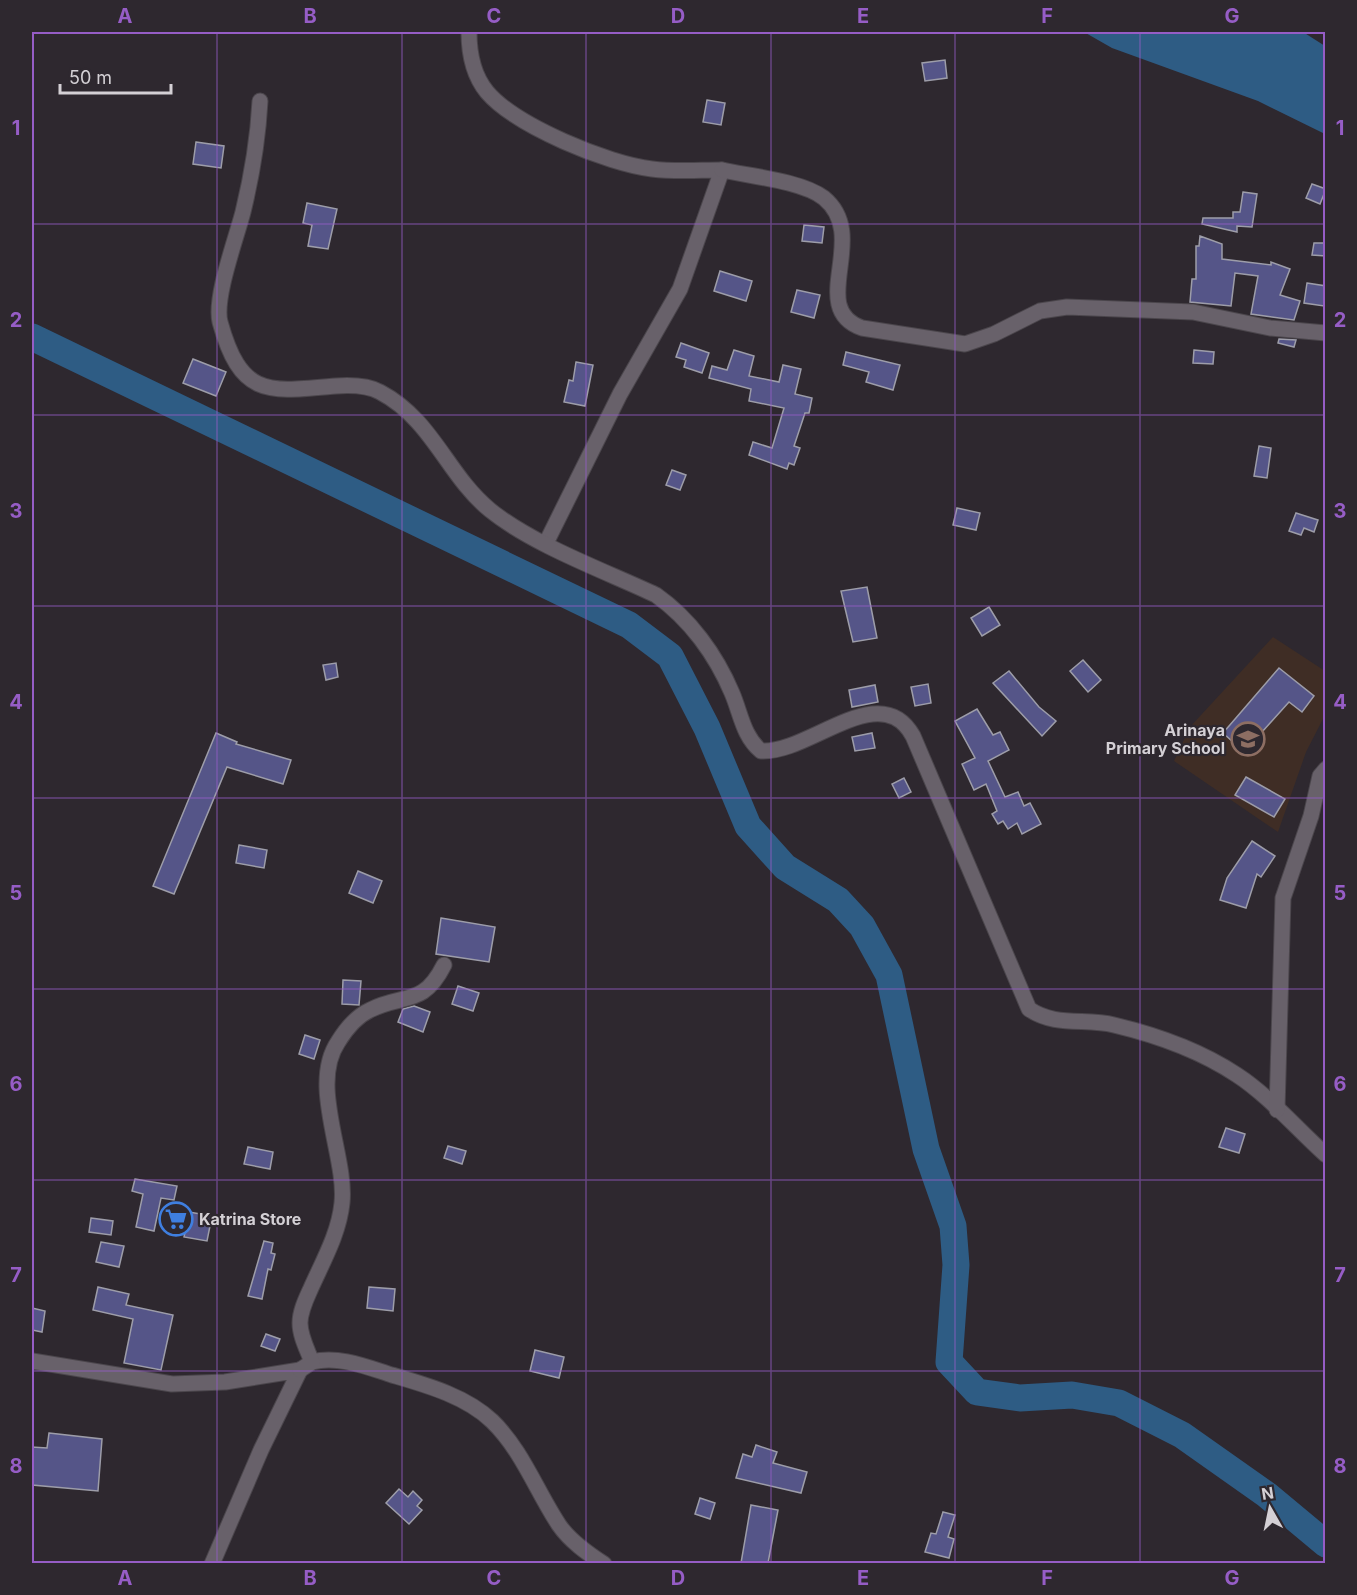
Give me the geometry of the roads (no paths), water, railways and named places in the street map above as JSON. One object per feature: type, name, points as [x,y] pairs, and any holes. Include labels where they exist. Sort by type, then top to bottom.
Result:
[{"type":"street","points":[[469,32],[469,48],[479,80],[487,92],[516,115],[580,148],[629,165],[653,169],[722,170],[813,192],[831,205],[838,215],[843,234],[837,281],[840,312],[850,324],[862,328],[965,344],[994,334],[1040,311],[1067,307],[1193,312],[1270,328],[1326,333]]},
{"type":"street","points":[[260,101],[252,170],[218,308],[234,361],[251,380],[267,388],[284,391],[352,386],[379,390],[408,411],[425,428],[476,496],[490,510],[546,543],[656,595],[674,608],[698,634],[725,678],[746,733],[761,751],[772,751],[813,737],[859,715],[884,714],[899,717],[913,736],[1029,1009],[1044,1018],[1113,1024],[1209,1058],[1239,1076],[1326,1155]]},
{"type":"street","points":[[546,543],[620,394],[680,289],[722,170]]},
{"type":"street","points":[[1278,1110],[1283,898],[1311,816],[1320,777],[1326,769]]},
{"type":"street","points":[[212,1563],[261,1450],[306,1366],[300,1314],[332,1240],[342,1204],[343,1190],[330,1128],[331,1055],[337,1043],[360,1017],[378,1007],[422,993],[432,985],[444,964]]},
{"type":"street","points":[[32,1361],[172,1383],[225,1382],[337,1360],[433,1388],[477,1408],[510,1441],[560,1526],[579,1545],[604,1563]]},
{"type":"water","points":[[1084,32],[1303,32],[1325,46],[1325,134],[1258,101],[1112,48]]},
{"type":"waterway","points":[[32,337],[629,625],[670,656],[707,728],[748,826],[785,867],[838,900],[862,926],[889,975],[926,1149],[953,1226],[956,1265],[949,1362],[977,1392],[1020,1398],[1072,1395],[1119,1403],[1182,1435],[1267,1495],[1326,1544]]},
{"type":"place","name":"Arinaya Primary School","points":[[1248,739]]},
{"type":"place","name":"Katrina Store","points":[[176,1219]]}]
